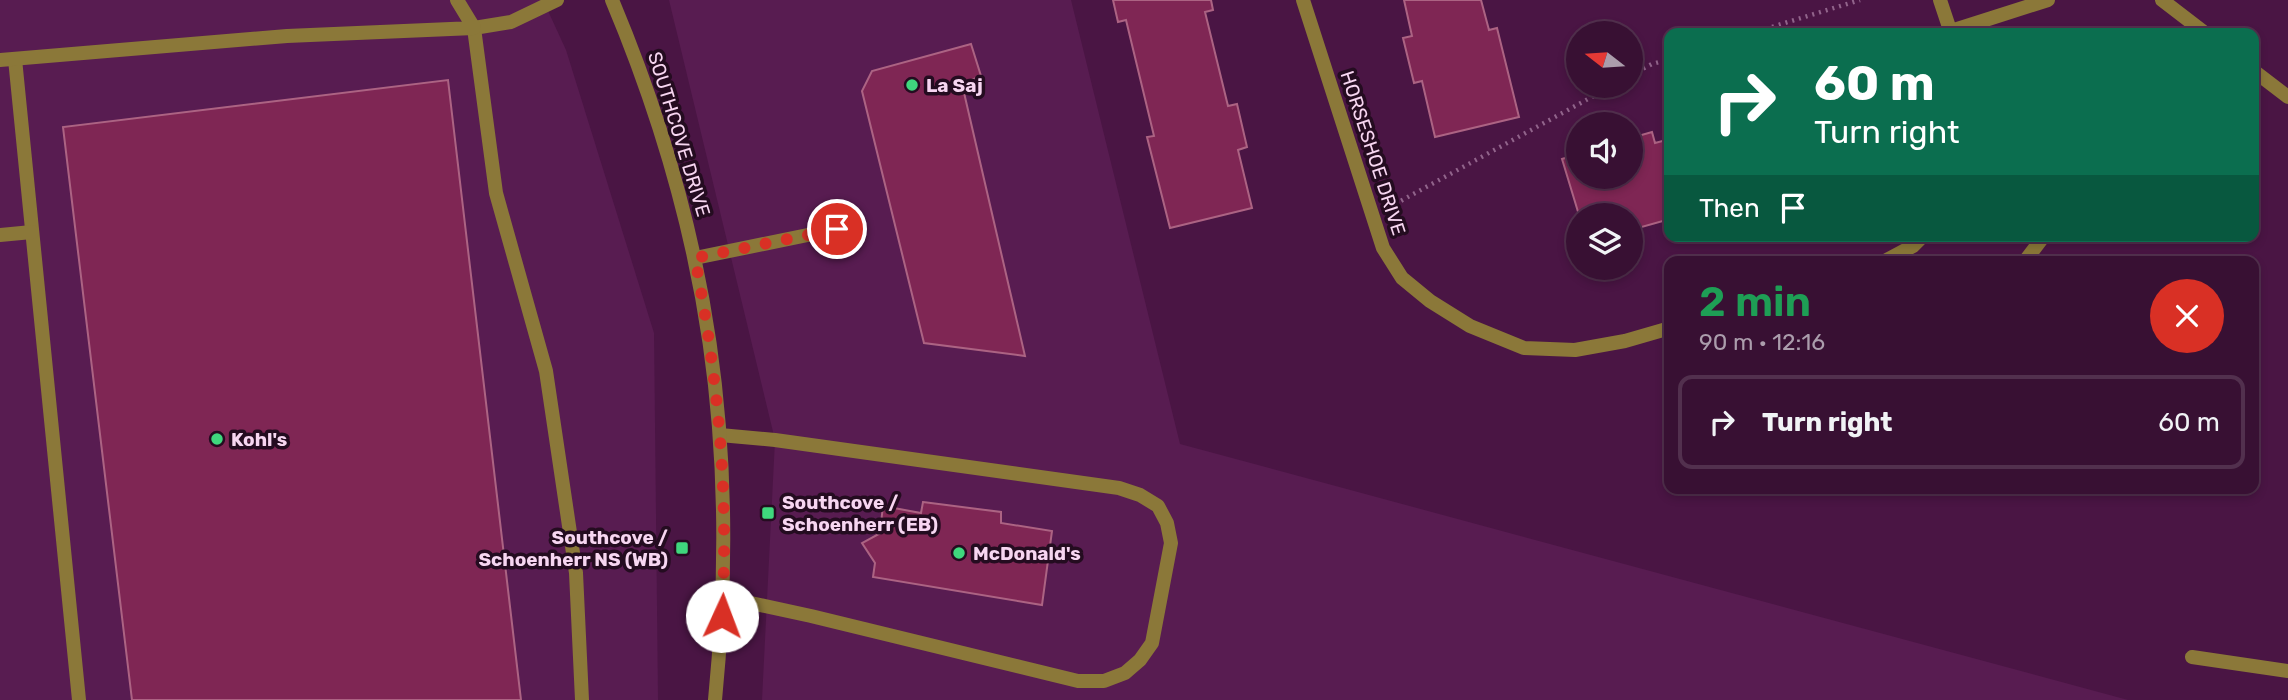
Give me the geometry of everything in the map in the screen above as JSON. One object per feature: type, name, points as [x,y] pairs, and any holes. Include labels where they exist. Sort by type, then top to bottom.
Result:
[{"type":"street","points":[[457,0],[474,28],[496,193],[546,371],[576,573],[582,700]]},
{"type":"street","points":[[79,700],[32,232],[7,60],[287,36],[474,28],[511,22],[558,0]]},
{"type":"street","name":"SOUTHCOVE DRIVE","points":[[612,0],[653,103],[685,213],[713,354],[724,510],[723,597],[715,700]]},
{"type":"street","name":"HORSESHOE DRIVE","points":[[1303,0],[1383,248],[1402,278],[1430,301],[1471,326],[1524,348],[1575,350],[1625,341],[1664,330]]},
{"type":"street","points":[[1940,0],[1950,28]]},
{"type":"street","points":[[1963,28],[2048,0]]},
{"type":"street","points":[[2162,0],[2194,28]]},
{"type":"street","points":[[2259,75],[2288,97]]},
{"type":"street","points":[[695,258],[837,229]]},
{"type":"street","points":[[0,235],[32,232]]},
{"type":"street","points":[[1894,256],[1917,242]]},
{"type":"street","points":[[2029,256],[2039,242]]},
{"type":"street","points":[[720,435],[775,440],[1119,488],[1140,495],[1158,506],[1167,523],[1171,543],[1152,643],[1140,660],[1125,673],[1104,681],[1078,681],[723,597]]},
{"type":"street","points":[[2192,657],[2288,671]]},
{"type":"path","points":[[1768,28],[1860,0]]},
{"type":"path","points":[[1643,69],[1664,61]]},
{"type":"path","points":[[1373,216],[1590,98]]},
{"type":"shaded area","points":[[0,0],[543,0],[566,50],[654,333],[658,700],[0,700]]},
{"type":"shaded area","points":[[669,0],[1071,0],[1180,444],[2128,700],[762,700],[775,440]]},
{"type":"building","points":[[1113,0],[1211,0],[1213,10],[1205,12],[1228,106],[1237,104],[1247,147],[1238,150],[1252,208],[1170,228],[1147,137],[1154,136],[1126,20],[1118,22]]},
{"type":"building","points":[[1404,0],[1481,0],[1489,30],[1497,28],[1519,117],[1435,137],[1422,81],[1414,83],[1403,38],[1412,36]]},
{"type":"building","points":[[971,44],[981,76],[962,84],[1025,356],[924,343],[862,91],[872,71]]},
{"type":"building","points":[[448,80],[521,700],[132,700],[63,127]]},
{"type":"building","points":[[1652,132],[1655,143],[1664,141],[1664,221],[1643,227],[1643,203],[1575,203],[1571,189],[1643,189],[1643,135]]},
{"type":"building","name":"McDonald's","points":[[923,502],[1001,512],[1001,523],[1052,531],[1042,605],[873,577],[875,563],[862,543],[888,529],[881,523],[883,506],[921,513]]},
{"type":"place","name":"La Saj","points":[[912,85]]},
{"type":"place","name":"Kohl's","points":[[217,439]]},
{"type":"place","name":"Southcove / Schoenherr (EB)","points":[[768,513]]},
{"type":"place","name":"Southcove / Schoenherr NS (WB)","points":[[682,548]]},
{"type":"place","name":"McDonald's","points":[[959,553]]},
{"type":"route","points":[[722,616],[723,472],[718,397],[695,258],[837,229]]}]
